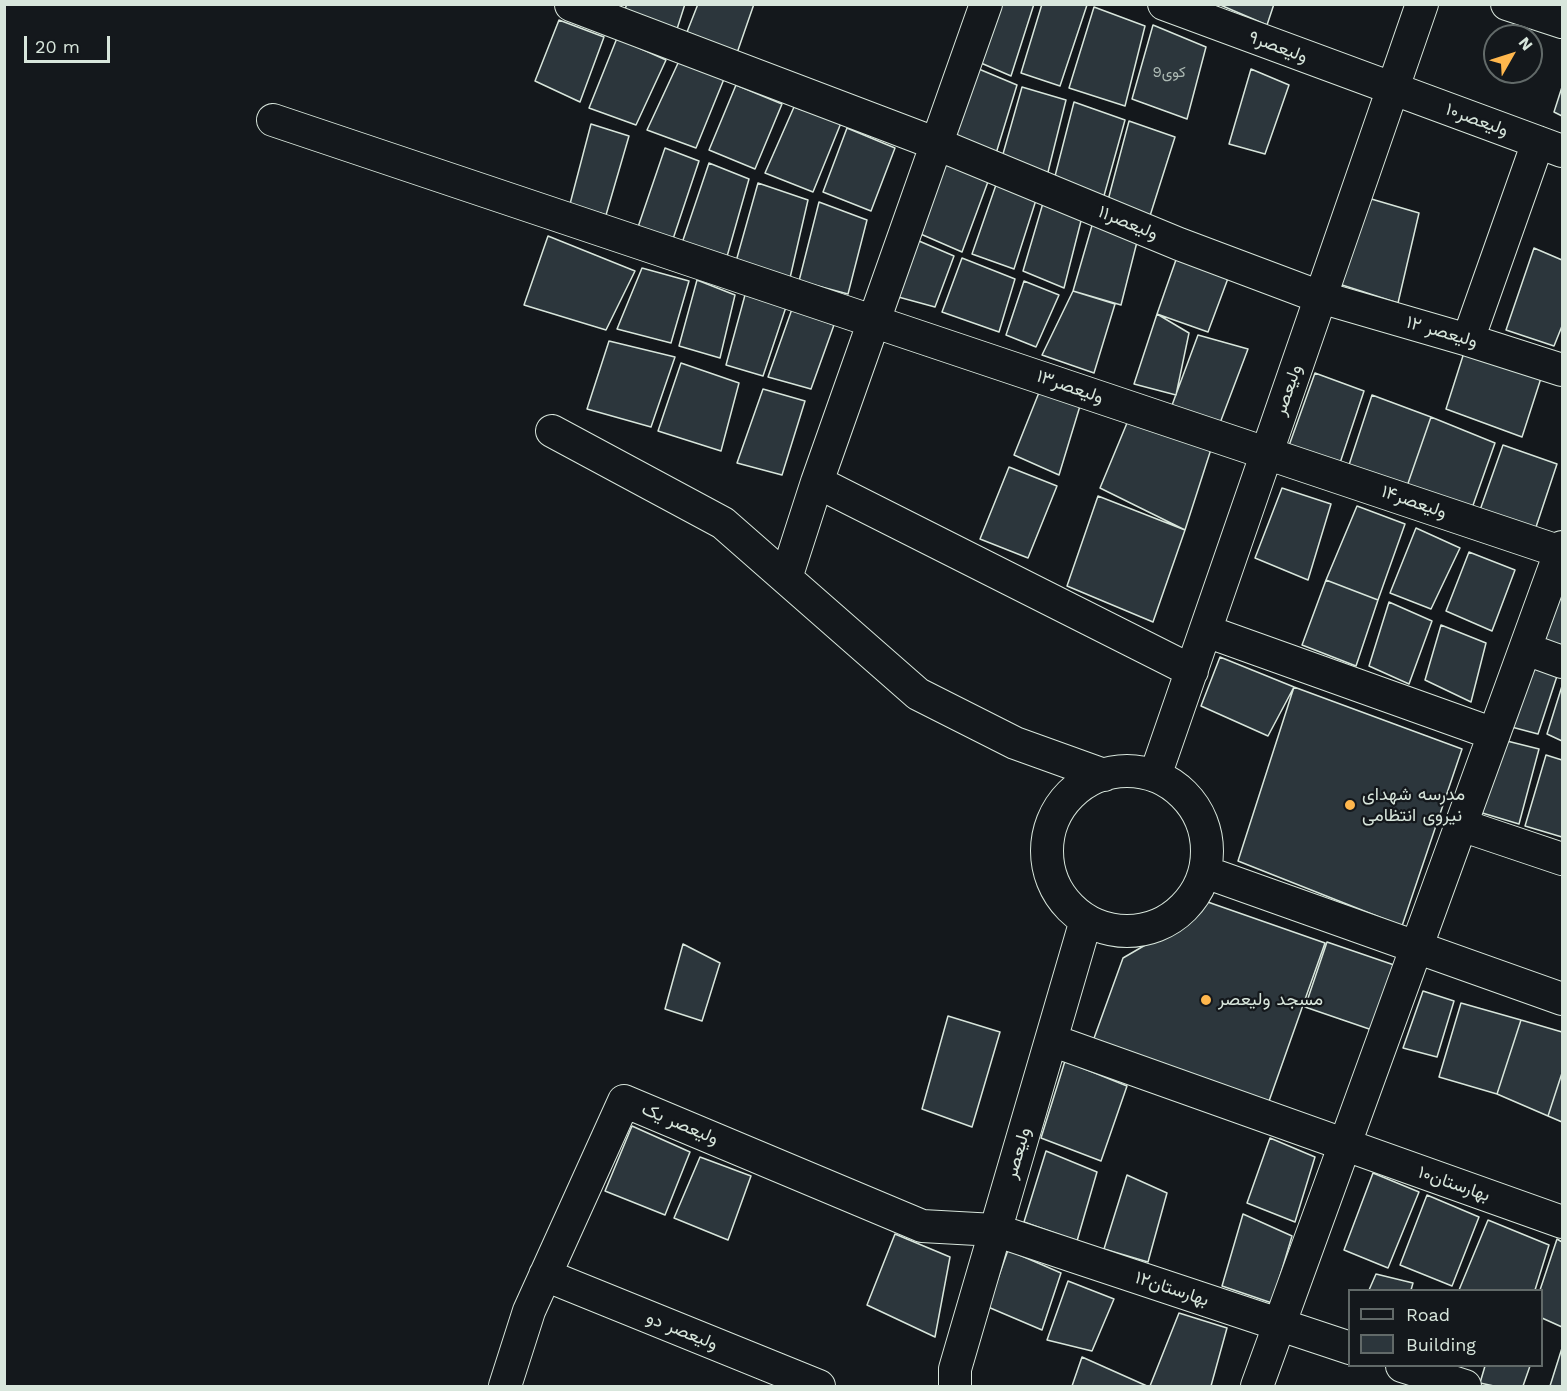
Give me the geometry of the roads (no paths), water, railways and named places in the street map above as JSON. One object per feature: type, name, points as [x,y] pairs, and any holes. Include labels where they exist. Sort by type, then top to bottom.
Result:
[{"type":"street","points":[[786,578],[817,482],[986,4]]},
{"type":"street","name":"ولیعصر۹","points":[[1164,4],[1393,89]]},
{"type":"street","name":"ولیعصر","points":[[1155,776],[1422,4]]},
{"type":"street","points":[[1507,4],[1563,22]]},
{"type":"street","name":"ولیعصر۱۱","points":[[571,5],[936,144],[1179,244],[1320,297]]},
{"type":"street","name":"ولیعصر۱۰","points":[[1393,89],[1550,147]]},
{"type":"street","name":"ولیعصر۱۳","points":[[273,120],[1267,453]]},
{"type":"street","points":[[1468,340],[1550,147]]},
{"type":"street","name":"ولیعصر ۱۲","points":[[1320,297],[1563,370]]},
{"type":"street","points":[[552,431],[723,523],[918,694],[1015,743],[1104,775]]},
{"type":"street","name":"ولیعصر۱۴","points":[[1267,453],[1562,549]]},
{"type":"street","points":[[817,482],[1192,671]]},
{"type":"street","points":[[1257,1386],[1562,549]]},
{"type":"street","points":[[1206,631],[1494,734]]},
{"type":"street","points":[[1526,649],[1563,662]]},
{"type":"street","points":[[1129,771],[1155,776],[1176,788],[1192,805],[1203,826],[1207,849],[1205,872],[1195,895],[1178,914],[1157,926],[1133,932],[1108,930],[1086,920],[1066,903],[1052,880],[1047,855],[1050,828],[1061,805],[1080,786],[1104,775],[1129,771]]},
{"type":"street","points":[[1461,825],[1563,859]]},
{"type":"street","points":[[1205,872],[1563,999]]},
{"type":"street","name":"ولیعصر","points":[[955,1386],[955,1369],[1086,920]]},
{"type":"street","name":"بهارستان۱۰","points":[[1051,1040],[1563,1222]]},
{"type":"street","name":"ولیعصر یک","points":[[504,1386],[528,1311],[624,1101],[922,1226],[995,1230]]},
{"type":"street","name":"بهارستان۱۲","points":[[995,1230],[1348,1347]]},
{"type":"street","name":"ولیعصر دو","points":[[545,1275],[819,1386]]},
{"type":"street","points":[[1408,1367],[1465,1386]]},
{"type":"place","name":"مدرسه شهدای نیروی انتظامی","points":[[1350,805]]},
{"type":"place","name":"مسجد ولیعصر","points":[[1206,1000]]}]
